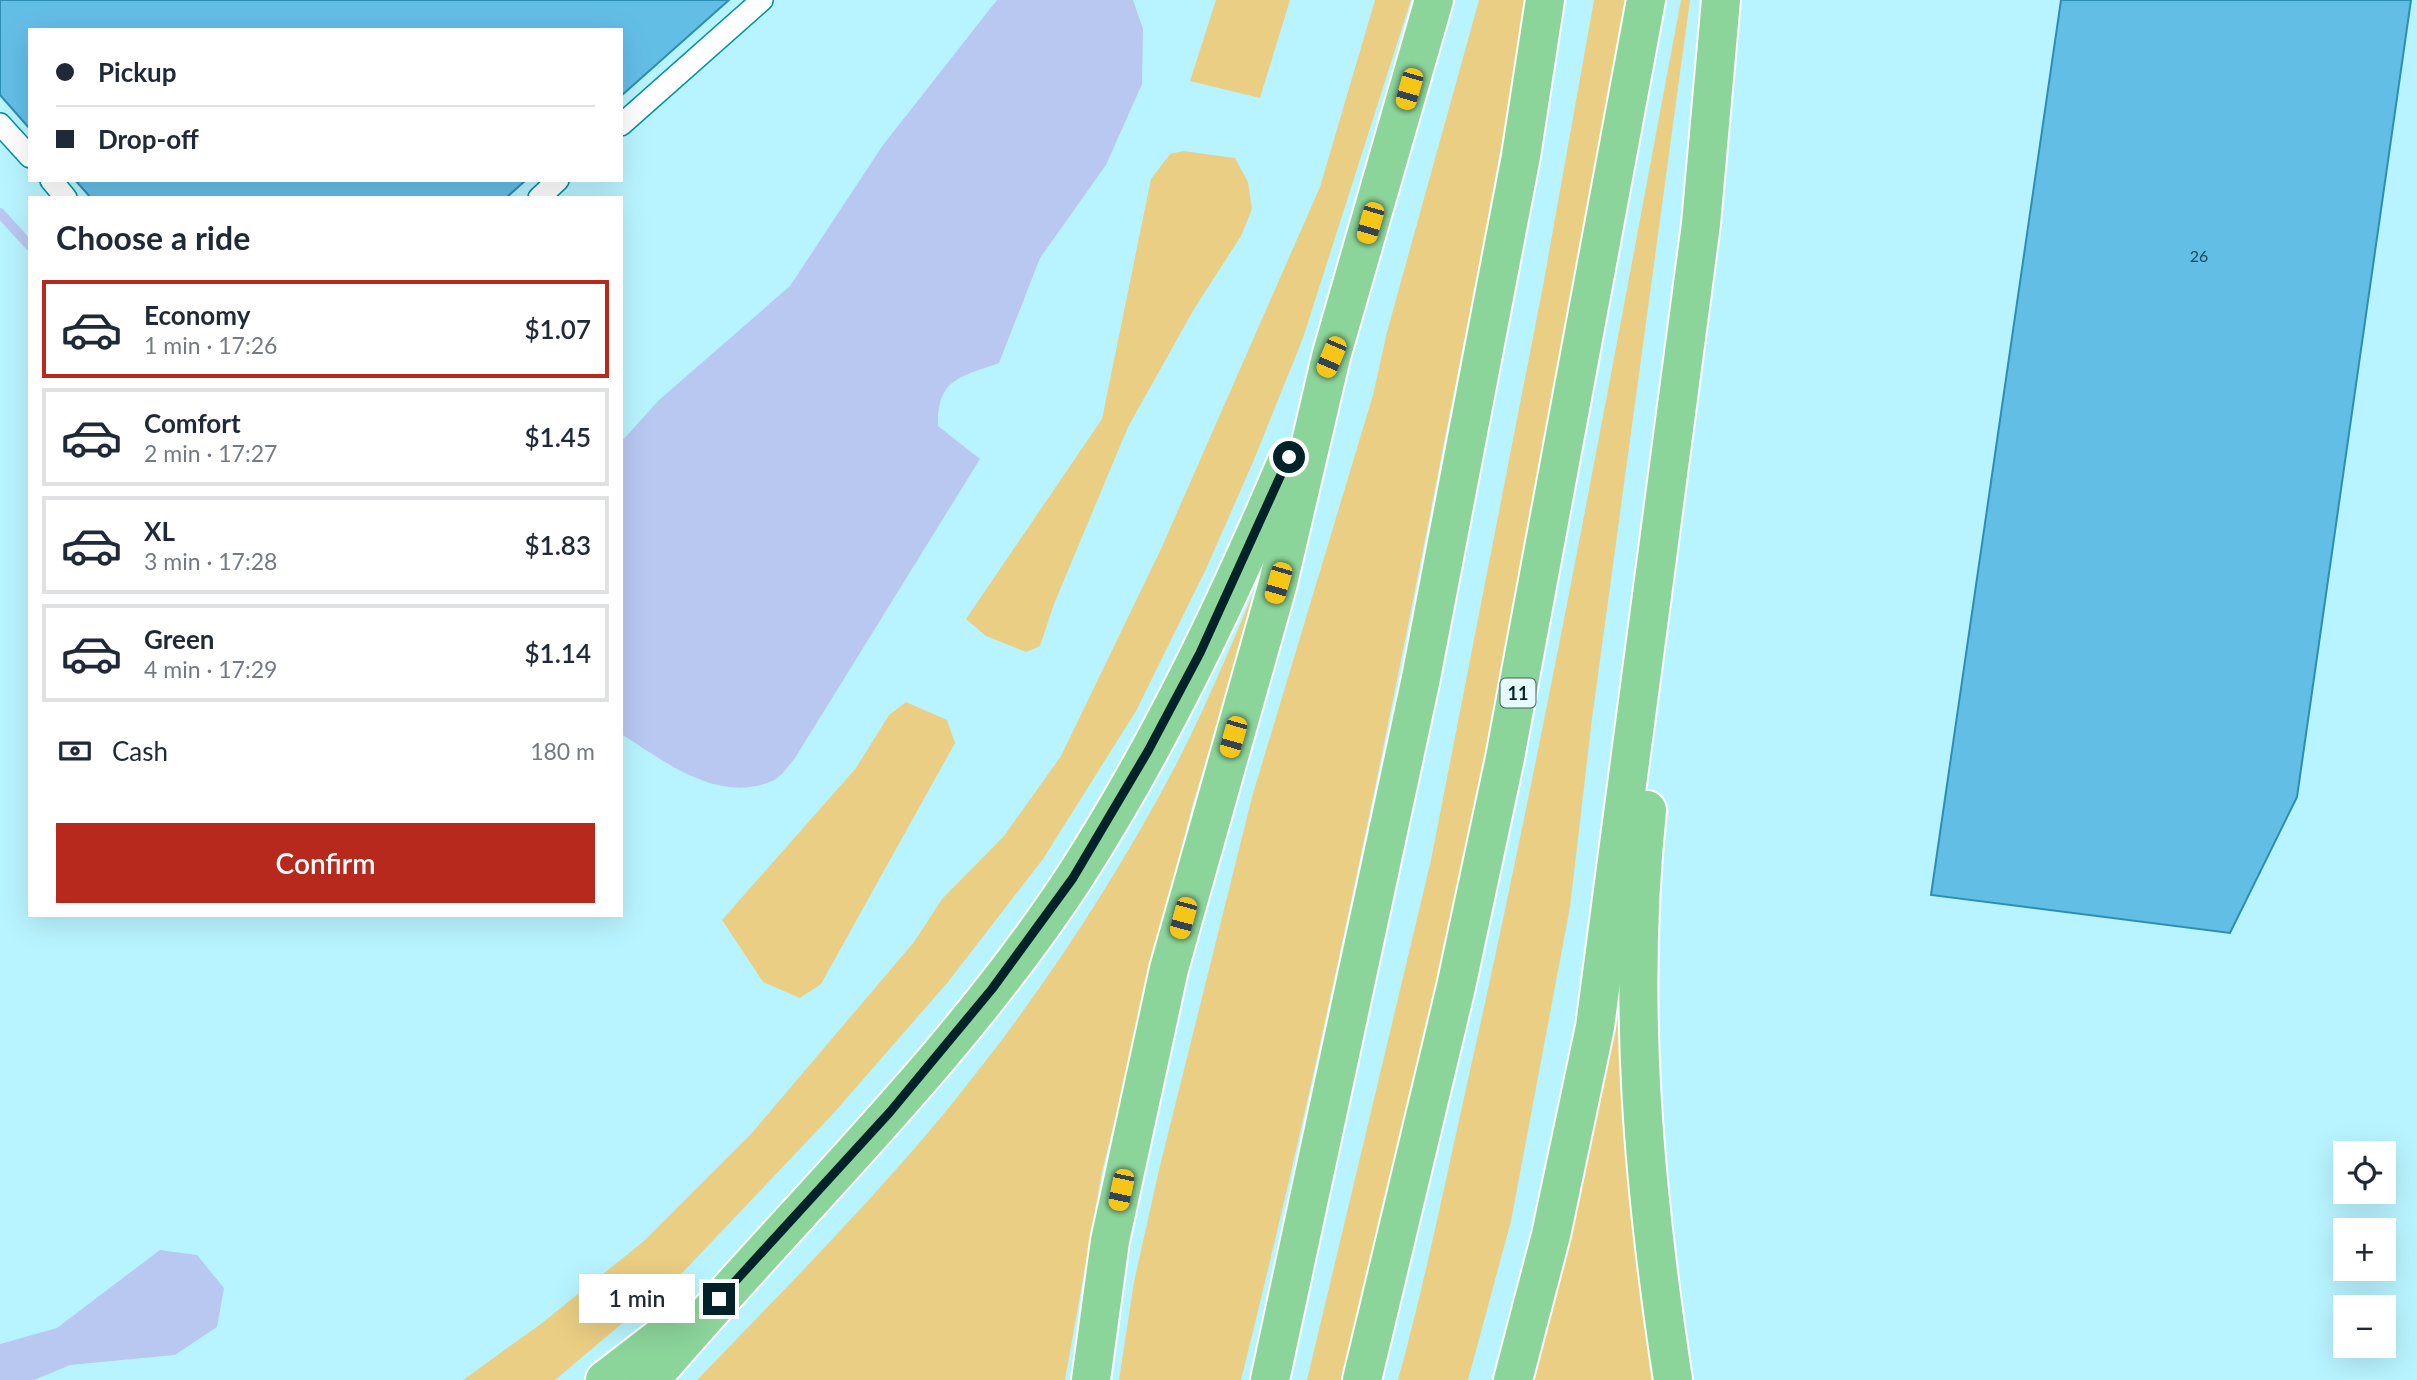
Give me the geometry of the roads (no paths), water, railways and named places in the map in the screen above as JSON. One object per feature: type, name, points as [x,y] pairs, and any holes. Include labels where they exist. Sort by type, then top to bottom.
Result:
[{"type":"highway","points":[[1091,1380],[1110,1241],[1166,982],[1278,583],[1331,357],[1434,0]]},
{"type":"highway","points":[[1270,1380],[1370,927],[1421,678],[1521,156],[1545,0]]},
{"type":"highway","name":"11","points":[[1362,1380],[1456,987],[1506,758],[1646,0]]},
{"type":"highway","points":[[1513,1380],[1551,1235],[1595,1027],[1699,237],[1721,0]]},
{"type":"highway","points":[[1673,1380],[1643,1155],[1638,1018],[1640,923],[1656,728],[1693,458],[1710,299],[1723,142],[1721,0]]},
{"type":"highway","points":[[650,1380],[736,1278],[890,1112],[992,989],[1073,878],[1148,751],[1200,653],[1268,507],[1331,357]]},
{"type":"highway","points":[[605,1380],[736,1278]]},
{"type":"lane","points":[[623,123],[762,0]]},
{"type":"lane","points":[[0,124],[28,155]]},
{"type":"lane","points":[[53,182],[64,196]]},
{"type":"lane","points":[[541,196],[556,182]]},
{"type":"water","points":[[997,0],[1133,0],[1143,29],[1142,84],[1106,165],[1040,258],[999,363],[963,376],[947,389],[942,398],[938,426],[980,459],[795,758],[782,774],[752,787],[712,784],[674,767],[623,735],[623,440],[659,400],[790,286],[883,145]]},
{"type":"water","points":[[160,1250],[197,1255],[224,1288],[217,1327],[175,1355],[70,1365],[34,1380],[0,1380],[0,1344],[57,1328]]},
{"type":"waterway","points":[[0,213],[28,244]]}]
